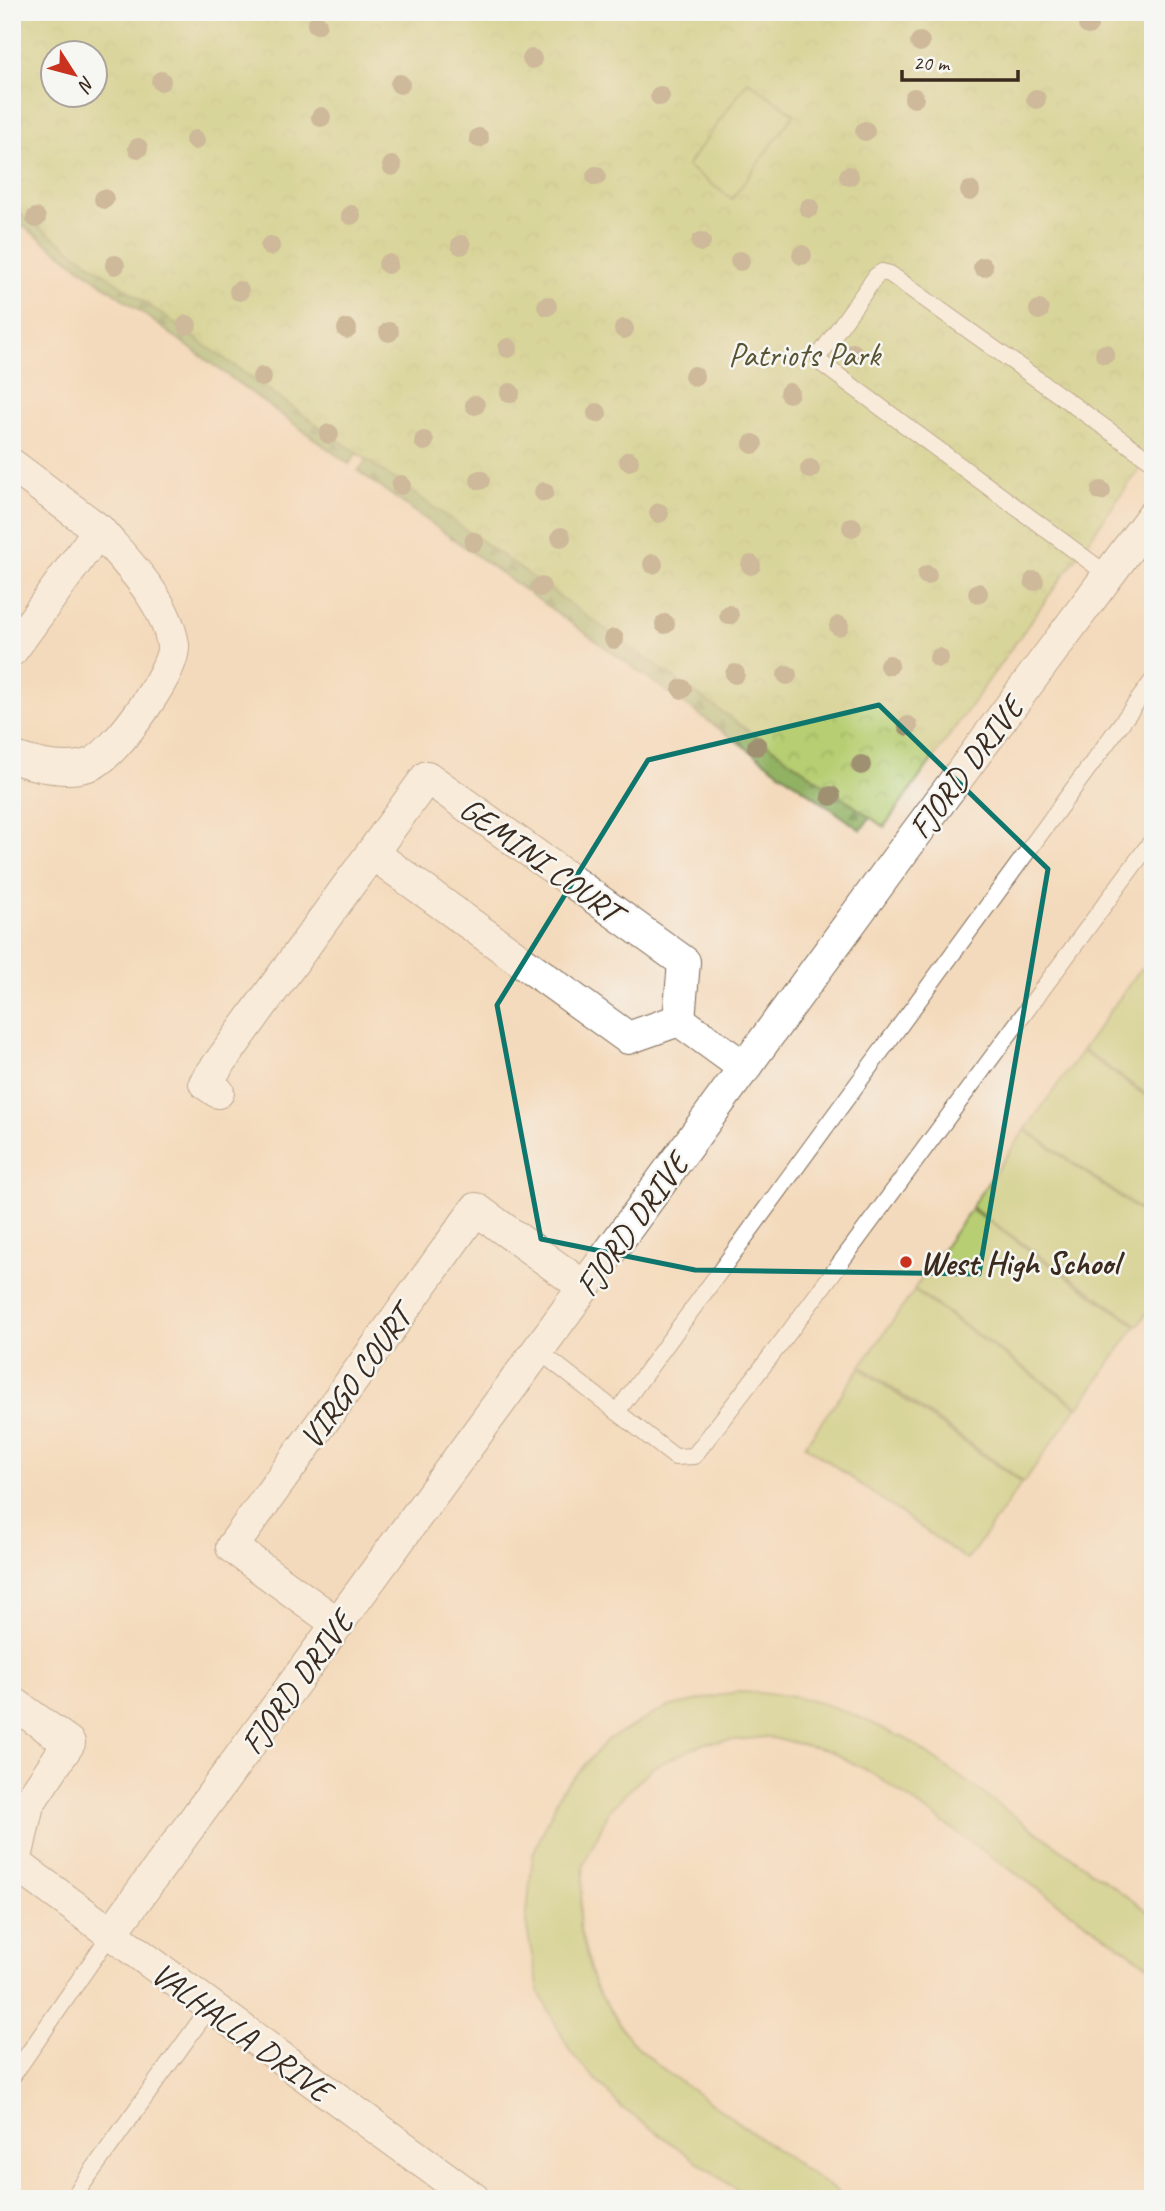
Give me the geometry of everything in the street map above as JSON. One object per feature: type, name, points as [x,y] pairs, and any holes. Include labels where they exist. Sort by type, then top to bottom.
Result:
[{"type":"street","points":[[12,465],[99,530],[142,580],[169,626],[173,649],[169,670],[112,750],[93,764],[71,769],[12,757]]},
{"type":"street","name":"FJORD DRIVE","points":[[110,1935],[1153,515]]},
{"type":"street","points":[[12,650],[99,530]]},
{"type":"street","name":"GEMINI COURT","points":[[218,1093],[205,1083],[427,777],[684,962],[679,1020]]},
{"type":"street","points":[[372,853],[628,1038],[679,1020],[745,1068]]},
{"type":"street","name":"VIRGO COURT","points":[[338,1624],[232,1547],[476,1209],[584,1287]]},
{"type":"street","points":[[12,1702],[69,1743],[28,1804],[13,1864]]},
{"type":"street","name":"VALHALLA DRIVE","points":[[13,1864],[474,2199]]},
{"type":"lane","points":[[1108,575],[821,363],[819,356],[876,276],[882,272],[890,274],[1153,462]]},
{"type":"lane","points":[[617,1412],[1153,680]]},
{"type":"lane","points":[[539,1351],[675,1457],[685,1459],[694,1456],[795,1324],[1153,839]]},
{"type":"lane","points":[[12,2077],[110,1935]]},
{"type":"lane","points":[[72,2199],[210,2007]]},
{"type":"highlighted area","points":[[879,705],[1048,869],[979,1274],[695,1270],[541,1239],[497,1005],[648,760]]},
{"type":"green space","name":"Patriots Park","points":[[12,12],[1153,12],[1153,450],[884,827],[12,208]]},
{"type":"green space","points":[[748,81],[794,114],[732,199],[687,166]]},
{"type":"green space","points":[[12,197],[360,449],[349,464],[12,218]]},
{"type":"green space","points":[[372,453],[875,810],[861,830],[358,471]]},
{"type":"green space","points":[[1141,968],[1153,976],[1153,1099],[1083,1049]]},
{"type":"green space","points":[[1082,1051],[1153,1101],[1153,1219],[1026,1129]]},
{"type":"green space","points":[[1025,1130],[1153,1221],[1153,1304],[1138,1325],[971,1207]]},
{"type":"green space","points":[[971,1209],[1136,1326],[1079,1407],[914,1289]]},
{"type":"green space","points":[[914,1291],[1077,1407],[1024,1482],[861,1366]]},
{"type":"green space","points":[[860,1368],[1022,1483],[967,1560],[805,1445]]},
{"type":"green space","points":[[736,1692],[781,1695],[821,1703],[859,1717],[899,1737],[901,1735],[1153,1915],[1153,1969],[872,1773],[830,1751],[767,1737],[705,1743],[653,1767],[610,1809],[584,1864],[579,1925],[594,1985],[629,2039],[665,2071],[847,2199],[750,2199],[621,2107],[571,2053],[539,1992],[526,1923],[533,1854],[561,1791],[607,1740],[667,1707]]},
{"type":"place","name":"West High School","points":[[906,1262]]}]
